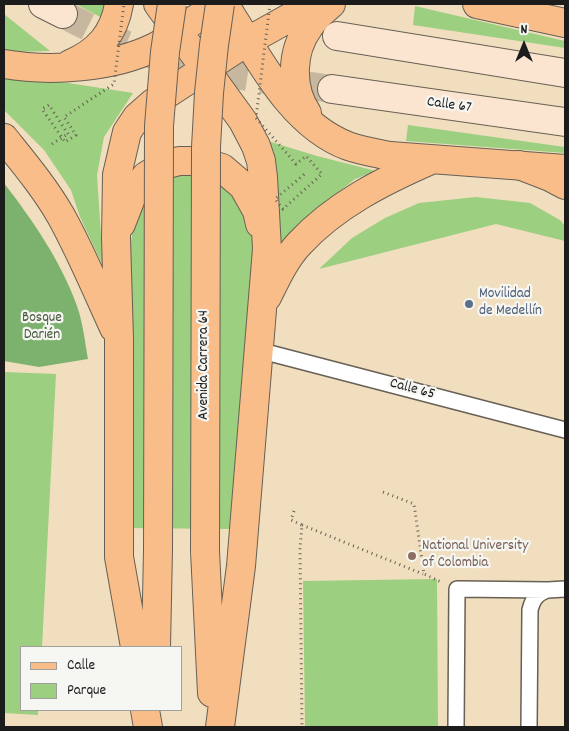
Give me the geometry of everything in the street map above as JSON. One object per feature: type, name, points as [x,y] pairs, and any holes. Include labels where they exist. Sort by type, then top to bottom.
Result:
[{"type":"main road","points":[[62,67],[82,59],[107,38],[116,18],[119,4]]},
{"type":"main road","points":[[158,4],[243,121],[256,146],[261,161],[263,177],[267,249],[241,566],[220,727]]},
{"type":"main road","points":[[156,646],[159,126],[165,52],[172,4]]},
{"type":"main road","points":[[4,64],[41,68],[62,67],[133,56],[156,46],[221,4],[248,41],[276,86],[303,118],[319,131],[347,146],[366,152],[390,156],[565,169]]},
{"type":"main road","name":"Avenida Carrera 64","points":[[214,727],[205,551],[206,147],[210,83],[221,4]]},
{"type":"main road","points":[[135,646],[120,557],[117,176],[127,132],[137,118],[153,103],[248,41],[314,4]]},
{"type":"main road","points":[[319,131],[304,109],[296,88],[295,67],[299,46],[308,27],[331,4]]},
{"type":"main road","points":[[477,4],[565,23]]},
{"type":"main road","points":[[338,36],[565,73]]},
{"type":"main road","name":"Calle 67","points":[[332,89],[565,122]]},
{"type":"main road","points":[[4,138],[38,181],[60,216],[119,339]]},
{"type":"main road","points":[[262,305],[288,259],[298,245],[317,227],[339,209],[370,189],[435,159]]},
{"type":"main road","points":[[116,238],[133,193],[146,176],[164,165],[179,160],[199,161],[222,168],[243,186],[257,212],[267,249]]},
{"type":"main road","points":[[520,165],[565,185]]},
{"type":"main road","points":[[145,711],[148,727]]},
{"type":"main road","points":[[154,711],[154,727]]},
{"type":"lane","name":"Calle 65","points":[[258,350],[565,430]]},
{"type":"lane","points":[[456,727],[457,589],[565,589]]},
{"type":"lane","points":[[528,727],[530,610],[532,600],[539,593],[548,590]]},
{"type":"path","points":[[52,144],[68,134],[49,105],[42,109],[65,142],[76,135],[64,118],[114,84],[124,4]]},
{"type":"path","points":[[270,4],[256,118],[296,164],[306,156],[322,174],[283,209],[275,200],[307,172]]},
{"type":"path","points":[[384,492],[414,504],[424,574]]},
{"type":"path","points":[[294,511],[291,520],[457,589]]},
{"type":"path","points":[[302,525],[300,548],[302,727]]},
{"type":"green space","points":[[76,4],[106,4],[102,18]]},
{"type":"green space","points":[[415,6],[565,41],[565,48],[413,25]]},
{"type":"green space","points":[[4,14],[50,51],[4,51]]},
{"type":"green space","points":[[4,73],[133,93],[104,137],[97,175],[103,266],[80,217],[71,190],[44,150],[4,110]]},
{"type":"green space","points":[[408,125],[565,147],[565,153],[406,141]]},
{"type":"green space","points":[[258,138],[376,171],[355,179],[334,196],[289,244],[277,242]]},
{"type":"green space","points":[[194,173],[227,187],[247,215],[255,239],[230,529],[130,528],[129,260],[134,217],[148,190],[174,175]]},
{"type":"green space","name":"Bosque Darién","points":[[4,183],[36,227],[63,273],[79,312],[88,359],[39,367],[4,361]]},
{"type":"green space","points":[[476,197],[530,203],[560,220],[565,226],[565,241],[496,224],[319,269],[352,238],[385,218],[419,203]]},
{"type":"green space","points":[[4,372],[56,374],[42,646],[20,646],[20,711],[38,711],[38,715],[4,713]]},
{"type":"green space","points":[[437,579],[438,727],[305,727],[303,581]]},
{"type":"tunnel","points":[[63,14],[121,42],[182,64],[238,75],[332,89]]},
{"type":"place","name":"Movilidad de Medellín","points":[[469,304]]},
{"type":"place","name":"National University of Colombia","points":[[412,556]]}]
